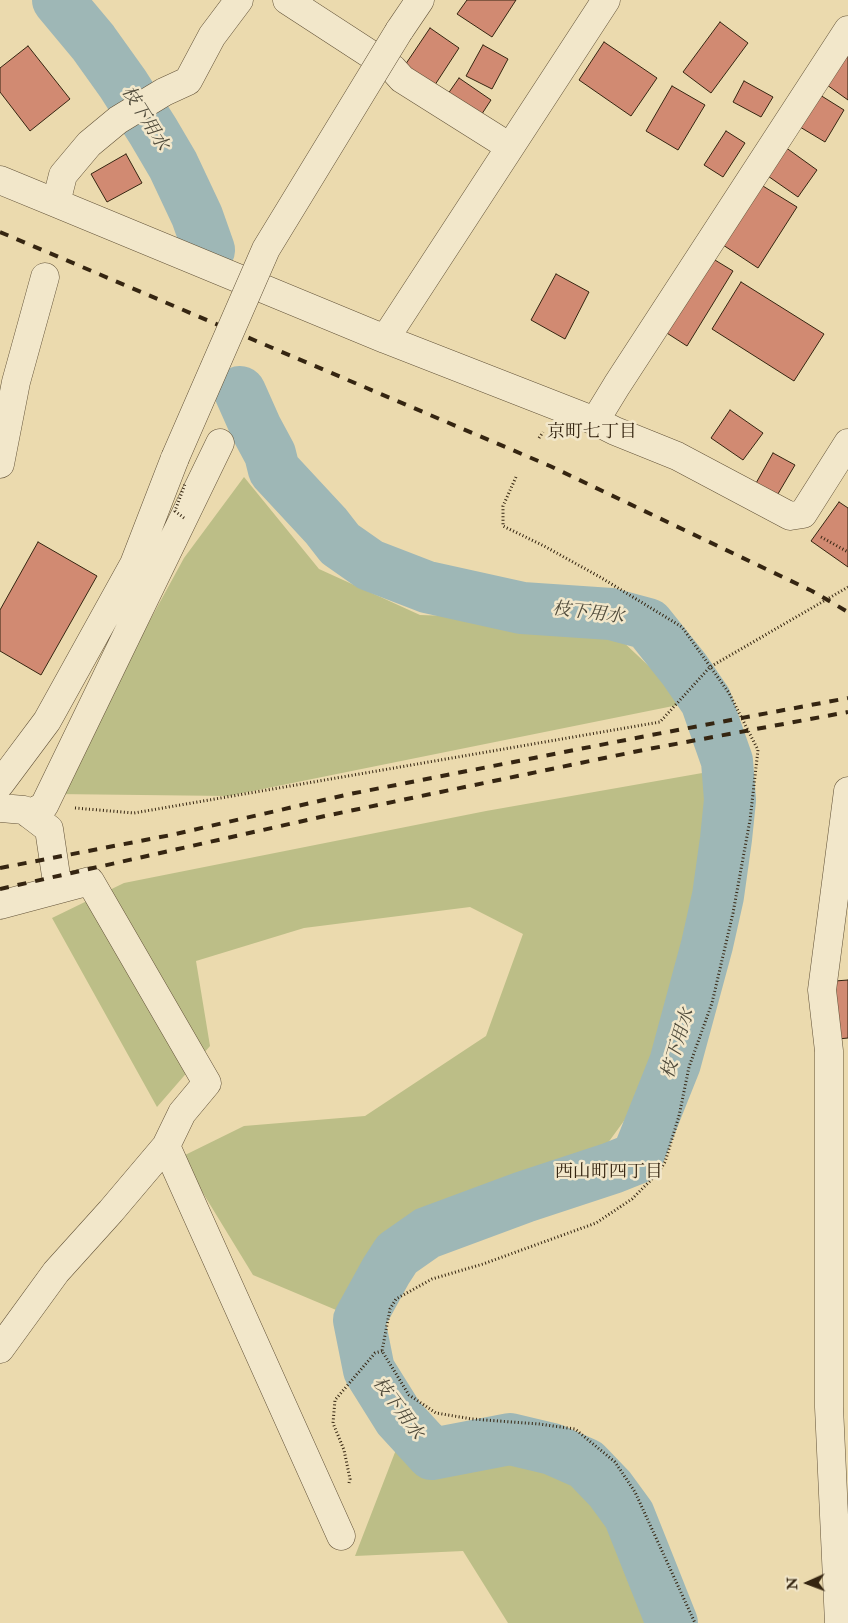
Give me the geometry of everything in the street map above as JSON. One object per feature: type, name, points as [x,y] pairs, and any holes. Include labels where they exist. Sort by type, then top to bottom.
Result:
[{"type":"street","points":[[56,203],[63,175],[89,144],[118,120],[188,81],[212,36],[239,0]]},
{"type":"street","points":[[287,0],[393,69],[402,79],[510,147]]},
{"type":"street","points":[[0,784],[47,721],[134,564],[175,458],[266,249],[399,31],[420,0]]},
{"type":"street","points":[[385,339],[606,0]]},
{"type":"street","points":[[595,421],[622,376],[848,30]]},
{"type":"street","points":[[0,180],[385,339],[595,421],[677,456],[790,516],[803,514],[848,443]]},
{"type":"street","points":[[0,464],[16,382],[45,277]]},
{"type":"street","points":[[37,810],[220,443]]},
{"type":"street","points":[[839,1623],[829,1407],[838,1050],[822,990],[848,791]]},
{"type":"street","points":[[0,808],[37,810]]},
{"type":"street","points":[[37,810],[49,828],[58,889]]},
{"type":"street","points":[[0,905],[90,880],[207,1083],[182,1113],[166,1146],[56,1272],[0,1349]]},
{"type":"street","points":[[166,1146],[341,1536]]},
{"type":"path","points":[[516,478],[503,506],[504,526],[600,577],[682,627],[709,668],[730,693],[758,750],[750,820],[731,922],[712,1004],[689,1067],[679,1116],[665,1162],[658,1173],[632,1199],[596,1223],[483,1264],[432,1280],[396,1299],[390,1309],[382,1351],[409,1395],[436,1413],[472,1419],[575,1429],[615,1462],[635,1492],[695,1623]]},
{"type":"path","points":[[37,810],[134,813],[660,722],[709,668],[848,588]]},
{"type":"path","points":[[348,1488],[350,1479],[344,1450],[333,1423],[335,1400],[375,1353],[382,1351]]},
{"type":"green space","points":[[244,477],[319,569],[420,615],[601,621],[688,703],[228,796],[55,794],[184,558]]},
{"type":"green space","points":[[725,769],[706,912],[664,1066],[602,1151],[379,1236],[348,1315],[253,1275],[181,1157],[244,1126],[365,1116],[486,1036],[523,934],[470,907],[304,928],[196,961],[210,1046],[157,1107],[52,918],[124,883],[486,811]]},
{"type":"green space","points":[[399,1442],[559,1446],[674,1595],[685,1623],[508,1623],[463,1551],[355,1556]]},
{"type":"building","points":[[467,0],[516,0],[492,37],[457,14]]},
{"type":"building","points":[[720,22],[748,43],[711,93],[683,72]]},
{"type":"building","points":[[430,28],[459,48],[429,94],[399,74]]},
{"type":"building","points":[[848,40],[848,100],[820,80]]},
{"type":"building","points":[[604,42],[657,78],[631,116],[579,80]]},
{"type":"building","points":[[483,45],[508,59],[492,89],[466,76]]},
{"type":"building","points":[[28,46],[70,99],[30,131],[0,92],[0,68]]},
{"type":"building","points":[[459,78],[491,100],[476,123],[443,101]]},
{"type":"building","points":[[744,81],[773,97],[761,117],[733,102]]},
{"type":"building","points":[[672,86],[705,105],[678,150],[646,131]]},
{"type":"building","points":[[820,95],[844,110],[825,142],[800,127]]},
{"type":"building","points":[[726,131],[745,143],[723,177],[704,165]]},
{"type":"building","points":[[785,147],[817,170],[798,197],[765,174]]},
{"type":"building","points":[[126,154],[142,183],[107,202],[91,174]]},
{"type":"building","points":[[758,183],[797,207],[758,268],[720,243]]},
{"type":"building","points":[[705,254],[733,271],[687,346],[659,328]]},
{"type":"building","points":[[556,274],[589,292],[565,339],[531,320]]},
{"type":"building","points":[[741,282],[824,334],[794,381],[712,329]]},
{"type":"building","points":[[730,410],[763,433],[743,460],[711,438]]},
{"type":"building","points":[[773,453],[795,465],[772,504],[751,492]]},
{"type":"building","points":[[839,502],[848,508],[848,567],[811,541]]},
{"type":"building","points":[[38,542],[97,576],[41,675],[0,651],[0,610]]},
{"type":"building","points":[[848,980],[848,1038],[838,1039],[835,981]]},
{"type":"waterway","name":"枝下用水","points":[[58,0],[93,42],[153,131],[173,165],[197,216],[209,250]]},
{"type":"waterway","name":"枝下用水","points":[[240,392],[270,454],[274,470],[326,526],[340,544],[370,565],[427,587],[522,608],[611,614],[648,624],[684,669],[706,701],[727,761],[730,800],[718,896],[707,945],[675,1063],[637,1158],[427,1233],[397,1254],[359,1320],[369,1370],[399,1418],[432,1454],[510,1439],[552,1449],[586,1464],[610,1489],[629,1515],[672,1623]]},
{"type":"railway","points":[[0,232],[550,466],[812,591],[848,612]]},
{"type":"railway","points":[[0,868],[171,835],[350,794],[848,698]]},
{"type":"railway","points":[[0,889],[325,816],[643,750],[848,712]]},
{"type":"district","name":"京町七丁目","points":[[592,433]]},
{"type":"district","name":"西山町四丁目","points":[[609,1173]]}]
